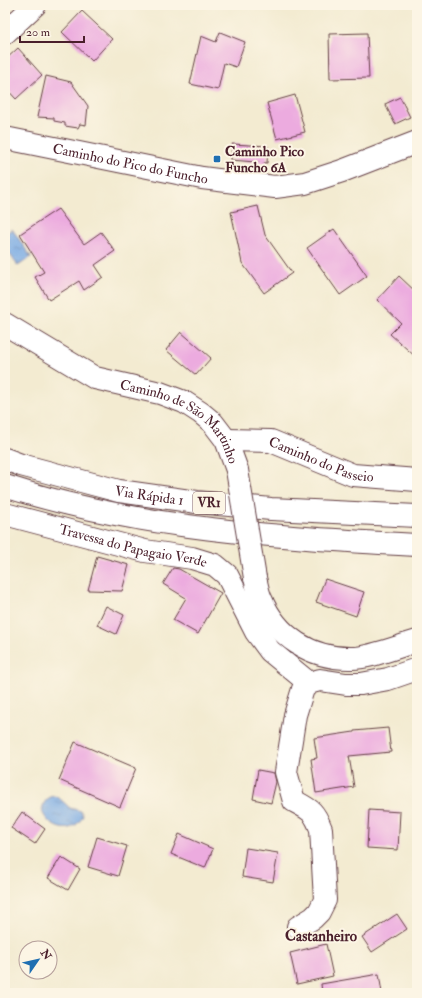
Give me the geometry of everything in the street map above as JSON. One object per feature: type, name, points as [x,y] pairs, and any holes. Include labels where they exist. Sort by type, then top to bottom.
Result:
[{"type":"main road","points":[[5,33],[35,5]]},
{"type":"main road","name":"Caminho do Pico do Funcho","points":[[5,138],[202,178],[275,187],[305,183],[342,171],[417,142]]},
{"type":"main road","name":"Caminho de São Martinho","points":[[5,324],[95,378],[160,393],[184,402],[213,423],[226,440],[237,470],[255,578],[260,598],[269,615],[279,629],[294,642],[308,650],[336,657],[353,658],[377,653],[417,641]]},
{"type":"main road","name":"Caminho do Passeio","points":[[226,440],[271,441],[353,475],[417,480]]},
{"type":"main road","name":"Via Rápida 1","points":[[5,459],[22,465],[120,491],[197,502],[271,509],[417,516]]},
{"type":"main road","name":"Via Rápida 1","points":[[5,486],[119,516],[193,527],[274,536],[417,545]]},
{"type":"main road","name":"Travessa do Papagaio Verde","points":[[5,514],[145,551],[192,558],[214,565],[227,576],[256,632],[270,651],[309,683]]},
{"type":"main road","points":[[298,927],[320,912],[325,900],[321,829],[317,819],[310,809],[294,801],[286,772],[295,715],[303,689],[309,683],[320,680],[346,684],[361,684],[417,670]]},
{"type":"water","points":[[12,229],[31,257],[18,266],[5,247],[5,234]]},
{"type":"water","points":[[54,796],[59,798],[70,808],[81,811],[83,816],[73,827],[61,828],[55,826],[45,817],[42,811],[45,801]]},
{"type":"building","points":[[82,11],[112,39],[92,61],[62,32]]},
{"type":"building","points":[[220,32],[245,42],[236,67],[224,63],[218,90],[190,84],[201,36],[216,42]]},
{"type":"building","points":[[367,33],[369,78],[330,79],[329,34]]},
{"type":"building","points":[[18,48],[42,75],[16,99],[5,87],[5,60]]},
{"type":"building","points":[[46,76],[71,82],[88,106],[86,125],[80,124],[78,128],[65,126],[65,123],[54,121],[54,118],[37,117]]},
{"type":"building","points":[[295,95],[305,132],[277,139],[267,103]]},
{"type":"building","points":[[400,97],[410,117],[395,124],[385,104]]},
{"type":"building","points":[[232,144],[268,146],[267,163],[231,160]]},
{"type":"building","points":[[258,206],[265,235],[292,273],[264,293],[242,263],[231,212]]},
{"type":"building","points":[[58,209],[84,244],[101,232],[115,251],[95,265],[103,277],[84,290],[79,281],[49,300],[35,277],[44,272],[20,234]]},
{"type":"building","points":[[334,229],[367,276],[340,295],[307,248]]},
{"type":"building","points":[[399,276],[417,293],[417,358],[390,334],[401,323],[377,300]]},
{"type":"building","points":[[181,332],[211,358],[196,375],[166,350]]},
{"type":"building","points":[[97,556],[129,565],[122,591],[88,590]]},
{"type":"building","points":[[173,568],[179,569],[221,593],[198,634],[173,620],[186,598],[163,584]]},
{"type":"building","points":[[325,579],[364,592],[356,616],[316,602]]},
{"type":"building","points":[[106,606],[124,615],[116,634],[97,625]]},
{"type":"building","points":[[388,728],[391,752],[349,756],[354,787],[316,793],[311,759],[317,758],[314,738],[354,731]]},
{"type":"building","points":[[75,742],[136,768],[120,807],[59,780]]},
{"type":"building","points":[[258,770],[274,773],[276,782],[271,803],[253,799]]},
{"type":"building","points":[[369,810],[400,812],[398,850],[367,848]]},
{"type":"building","points":[[22,812],[45,829],[35,844],[11,828]]},
{"type":"building","points":[[179,834],[213,849],[205,868],[171,854]]},
{"type":"building","points":[[97,837],[127,846],[118,876],[88,867]]},
{"type":"building","points":[[246,848],[278,853],[273,882],[242,877]]},
{"type":"building","points":[[61,857],[80,869],[68,890],[48,878]]},
{"type":"building","points":[[397,914],[407,929],[372,952],[362,937]]},
{"type":"building","points":[[326,944],[333,976],[297,984],[290,953]]},
{"type":"building","points":[[379,974],[382,993],[322,993],[321,984]]},
{"type":"place","name":"Caminho Pico Funcho 6A","points":[[217,159]]},
{"type":"district","name":"Castanheiro","points":[[321,936]]}]
